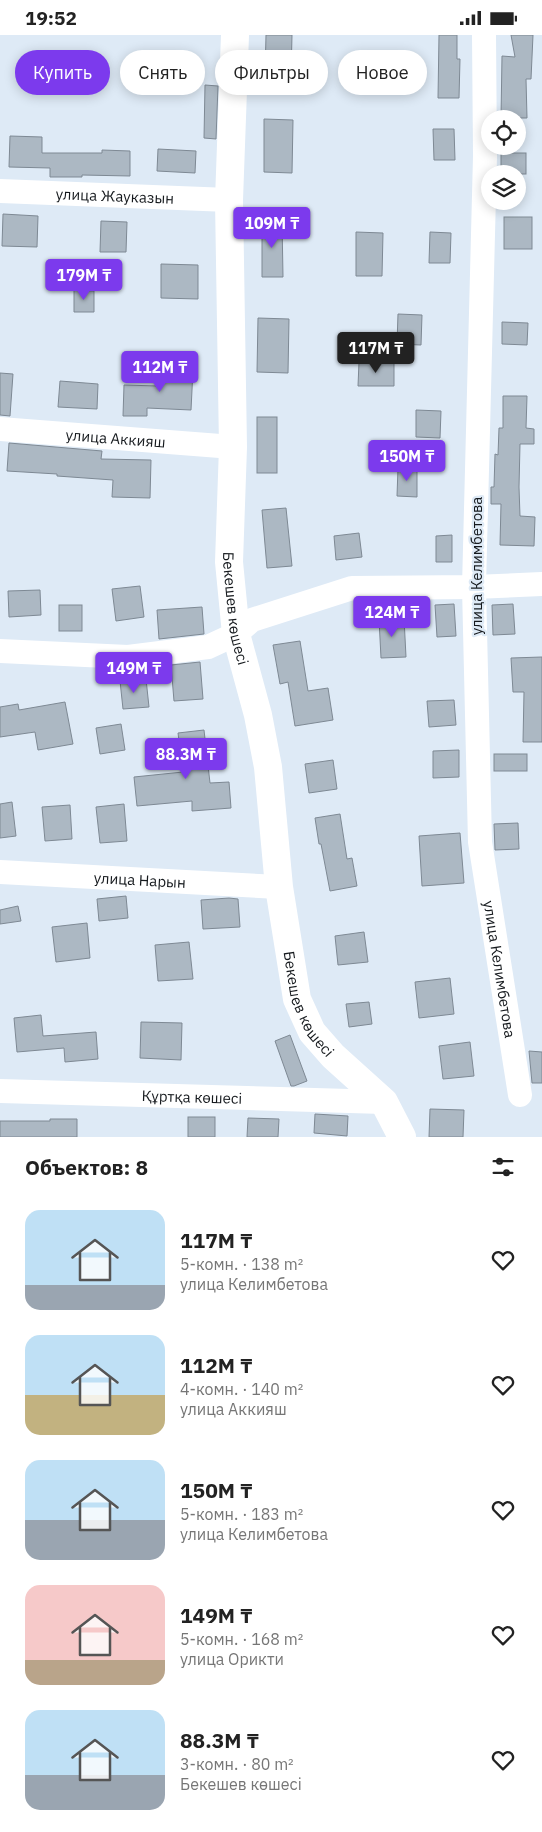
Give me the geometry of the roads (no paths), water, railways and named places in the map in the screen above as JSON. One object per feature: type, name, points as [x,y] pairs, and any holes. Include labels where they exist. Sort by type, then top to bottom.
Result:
[{"type":"main road","name":"Бекешев көшесі","points":[[235,35],[229,200],[233,447],[229,561],[236,634],[258,715],[268,767],[279,887],[297,999],[312,1032],[333,1057],[384,1102],[402,1137]]},
{"type":"street","name":"улица Келимбетова","points":[[484,35],[485,156],[474,587],[480,842],[520,1095]]},
{"type":"street","name":"улица Жауказын","points":[[0,191],[229,200]]},
{"type":"street","name":"улица Аккияш","points":[[0,429],[233,447]]},
{"type":"street","points":[[0,651],[128,657],[208,647],[236,634],[252,620],[352,588],[474,587],[542,583]]},
{"type":"street","name":"улица Нарын","points":[[0,872],[279,887]]},
{"type":"street","name":"Құртқа көшесі","points":[[0,1091],[384,1102]]}]
